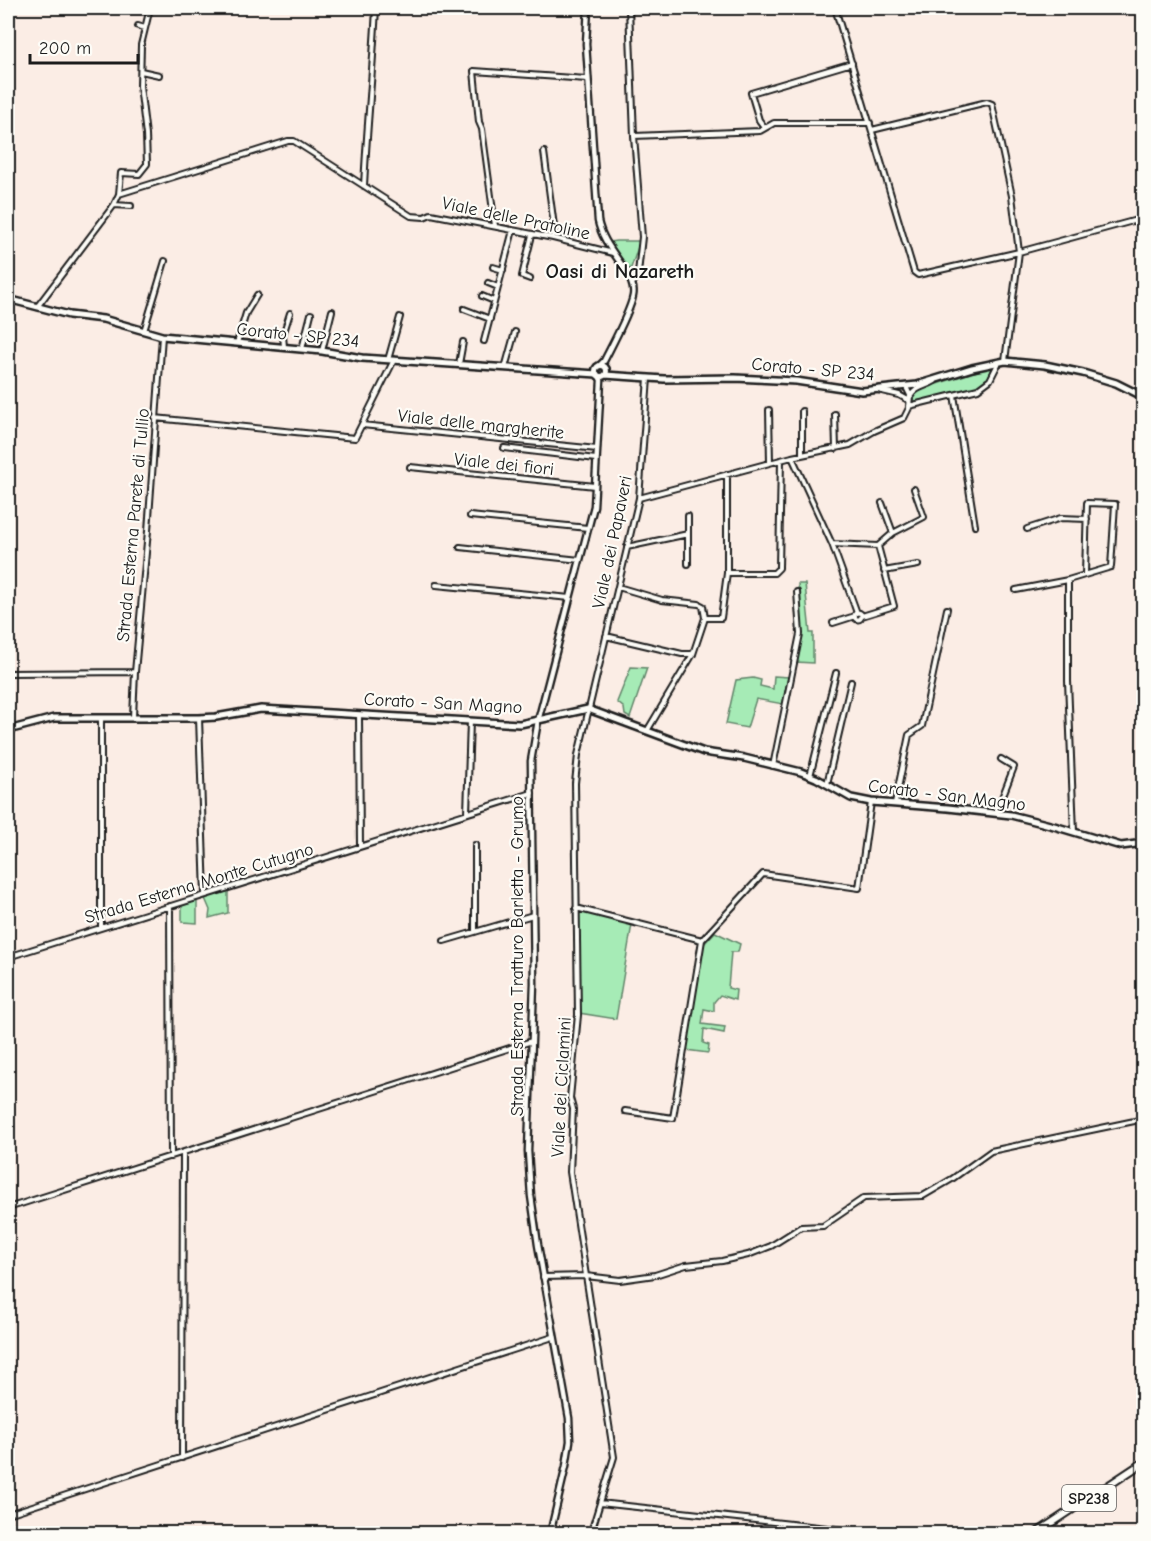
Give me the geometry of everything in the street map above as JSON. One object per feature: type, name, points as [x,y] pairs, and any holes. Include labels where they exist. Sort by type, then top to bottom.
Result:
[{"type":"main road","name":"Corato - SP 234","points":[[8,299],[69,315],[102,319],[162,336],[322,351],[362,358],[505,368],[601,371],[664,379],[735,378],[796,381],[862,391],[906,387],[1002,362],[1045,365],[1083,373],[1116,383],[1143,397]]},
{"type":"main road","name":"Corato - San Magno","points":[[8,730],[54,718],[199,718],[261,709],[520,724],[588,709],[704,752],[744,758],[810,776],[851,798],[871,802],[996,813],[1032,820],[1121,846],[1143,843]]},
{"type":"main road","name":"SP238","points":[[1035,1533],[1143,1462]]},
{"type":"street","points":[[37,307],[114,206],[119,194],[121,173],[139,174],[147,164],[140,86],[141,45],[150,8]]},
{"type":"street","points":[[159,8],[172,9]]},
{"type":"street","points":[[364,187],[366,126],[374,61],[376,8]]},
{"type":"street","points":[[588,8],[587,79],[598,221],[600,231],[633,284]]},
{"type":"street","points":[[629,8],[634,136],[642,237],[638,273],[633,284]]},
{"type":"street","points":[[835,8],[914,272],[918,275],[1019,252],[1143,218]]},
{"type":"street","points":[[138,26],[145,28]]},
{"type":"street","points":[[765,128],[759,120],[751,93],[852,63]]},
{"type":"street","points":[[141,71],[159,75]]},
{"type":"street","points":[[495,226],[482,129],[479,122],[474,71],[587,79]]},
{"type":"street","points":[[872,130],[990,102],[1012,196],[1019,252],[1002,362],[986,386],[978,390],[909,403],[899,395],[877,390]]},
{"type":"street","points":[[634,136],[760,131],[774,123],[870,123]]},
{"type":"street","name":"Viale delle Pratoline","points":[[119,194],[294,141],[411,216],[424,217],[431,214],[553,238],[613,253]]},
{"type":"street","points":[[544,152],[554,226],[553,238]]},
{"type":"street","points":[[114,206],[131,206]]},
{"type":"street","points":[[484,341],[513,231]]},
{"type":"street","points":[[530,279],[522,276],[532,235]]},
{"type":"street","points":[[144,331],[165,261]]},
{"type":"street","points":[[493,267],[503,270]]},
{"type":"street","points":[[488,283],[498,287]]},
{"type":"street","name":"Strada Esterna Tratturo Barletta - Grumo","points":[[550,1533],[570,1441],[567,1398],[553,1337],[531,1196],[528,1151],[533,915],[531,761],[538,721],[594,506],[601,371],[633,297],[633,284]]},
{"type":"street","points":[[237,344],[246,313],[257,295]]},
{"type":"street","points":[[482,296],[494,301]]},
{"type":"street","points":[[464,309],[490,319]]},
{"type":"street","points":[[322,351],[332,311]]},
{"type":"street","points":[[284,348],[283,335],[290,313]]},
{"type":"street","points":[[302,350],[311,314]]},
{"type":"street","points":[[155,418],[355,438],[391,360],[400,318]]},
{"type":"street","points":[[505,368],[515,332]]},
{"type":"street","name":"Strada Esterna Parete di Tullio","points":[[133,717],[162,336]]},
{"type":"street","points":[[459,364],[463,342]]},
{"type":"street","name":"Viale dei Papaveri","points":[[588,709],[639,498],[648,378]]},
{"type":"street","points":[[639,498],[792,457],[850,446],[874,431],[899,421],[908,413],[912,393],[936,380]]},
{"type":"street","points":[[906,387],[909,403]]},
{"type":"street","points":[[954,395],[975,526]]},
{"type":"street","points":[[769,410],[770,463]]},
{"type":"street","points":[[802,411],[802,455]]},
{"type":"street","points":[[835,414],[836,449]]},
{"type":"street","name":"Viale delle margherite","points":[[362,425],[597,449]]},
{"type":"street","points":[[504,448],[596,459]]},
{"type":"street","points":[[792,457],[832,544],[858,619],[894,606],[878,546]]},
{"type":"street","points":[[727,573],[774,573],[779,568],[781,460]]},
{"type":"street","name":"Viale dei fiori","points":[[410,467],[595,486]]},
{"type":"street","points":[[705,618],[722,618],[727,573],[727,474]]},
{"type":"street","points":[[832,544],[878,546],[893,533],[924,517],[914,489]]},
{"type":"street","points":[[882,503],[893,533]]},
{"type":"street","points":[[1017,590],[1068,580],[1111,567],[1115,504],[1087,503],[1085,574]]},
{"type":"street","points":[[470,516],[588,528]]},
{"type":"street","points":[[688,516],[688,564]]},
{"type":"street","points":[[1027,529],[1061,518],[1086,519]]},
{"type":"street","points":[[627,547],[688,534]]},
{"type":"street","points":[[460,547],[580,560]]},
{"type":"street","points":[[884,571],[918,565]]},
{"type":"street","points":[[1068,580],[1068,681],[1074,832]]},
{"type":"street","points":[[436,585],[570,598]]},
{"type":"street","points":[[617,587],[662,600],[703,606],[705,618],[693,654],[647,731]]},
{"type":"street","points":[[773,766],[800,634],[796,592]]},
{"type":"street","points":[[895,803],[909,735],[921,726],[947,609]]},
{"type":"street","points":[[834,623],[856,615]]},
{"type":"street","points":[[606,636],[682,654],[693,654]]},
{"type":"street","points":[[8,673],[135,672]]},
{"type":"street","points":[[810,776],[836,674]]},
{"type":"street","points":[[827,785],[851,682]]},
{"type":"street","name":"Viale dei Ciclamini","points":[[588,709],[578,755],[575,783],[578,1015],[570,1098],[573,1108],[570,1172],[614,1457],[592,1529],[593,1533]]},
{"type":"street","points":[[359,715],[360,846]]},
{"type":"street","points":[[101,717],[101,927]]},
{"type":"street","points":[[199,718],[205,895]]},
{"type":"street","points":[[467,813],[470,721]]},
{"type":"street","points":[[996,813],[1014,767],[1001,759]]},
{"type":"street","name":"Strada Esterna Monte Cutugno","points":[[8,957],[532,793]]},
{"type":"street","points":[[625,1111],[672,1118],[702,940],[763,874],[859,888],[871,802]]},
{"type":"street","points":[[475,844],[475,932]]},
{"type":"street","points":[[170,906],[171,1157]]},
{"type":"street","points":[[576,908],[702,940]]},
{"type":"street","points":[[444,941],[533,915]]},
{"type":"street","points":[[8,1208],[532,1041]]},
{"type":"street","points":[[543,1277],[586,1276],[620,1280],[655,1275],[686,1265],[748,1255],[771,1246],[801,1227],[823,1226],[864,1198],[923,1196],[952,1179],[991,1151],[1143,1119]]},
{"type":"street","points":[[182,1458],[183,1153]]},
{"type":"street","points":[[8,1514],[553,1337]]},
{"type":"street","points":[[600,1503],[882,1533]]},
{"type":"green space","points":[[640,241],[630,271],[609,242]]},
{"type":"green space","points":[[993,366],[988,378],[978,387],[913,402],[913,397],[918,390]]},
{"type":"green space","points":[[798,584],[805,584],[810,633],[813,633],[813,663],[796,662],[801,634]]},
{"type":"green space","points":[[631,667],[647,668],[630,718],[625,715],[624,708],[617,702]]},
{"type":"green space","points":[[774,676],[788,677],[783,704],[756,699],[747,728],[726,724],[736,680],[753,678],[761,680],[760,686],[773,689]]},
{"type":"green space","points":[[228,889],[228,913],[209,918],[210,910],[204,896]]},
{"type":"green space","points":[[197,899],[197,923],[182,922],[182,904]]},
{"type":"green space","points":[[578,909],[632,924],[616,1019],[579,1013]]},
{"type":"green space","points":[[715,932],[740,944],[738,952],[731,952],[728,988],[736,990],[735,1000],[720,995],[714,1002],[714,1011],[704,1009],[702,1024],[725,1027],[724,1033],[704,1029],[703,1043],[709,1045],[708,1053],[686,1050],[703,945]]},
{"type":"district","name":"Oasi di Nazareth","points":[[620,271]]}]
